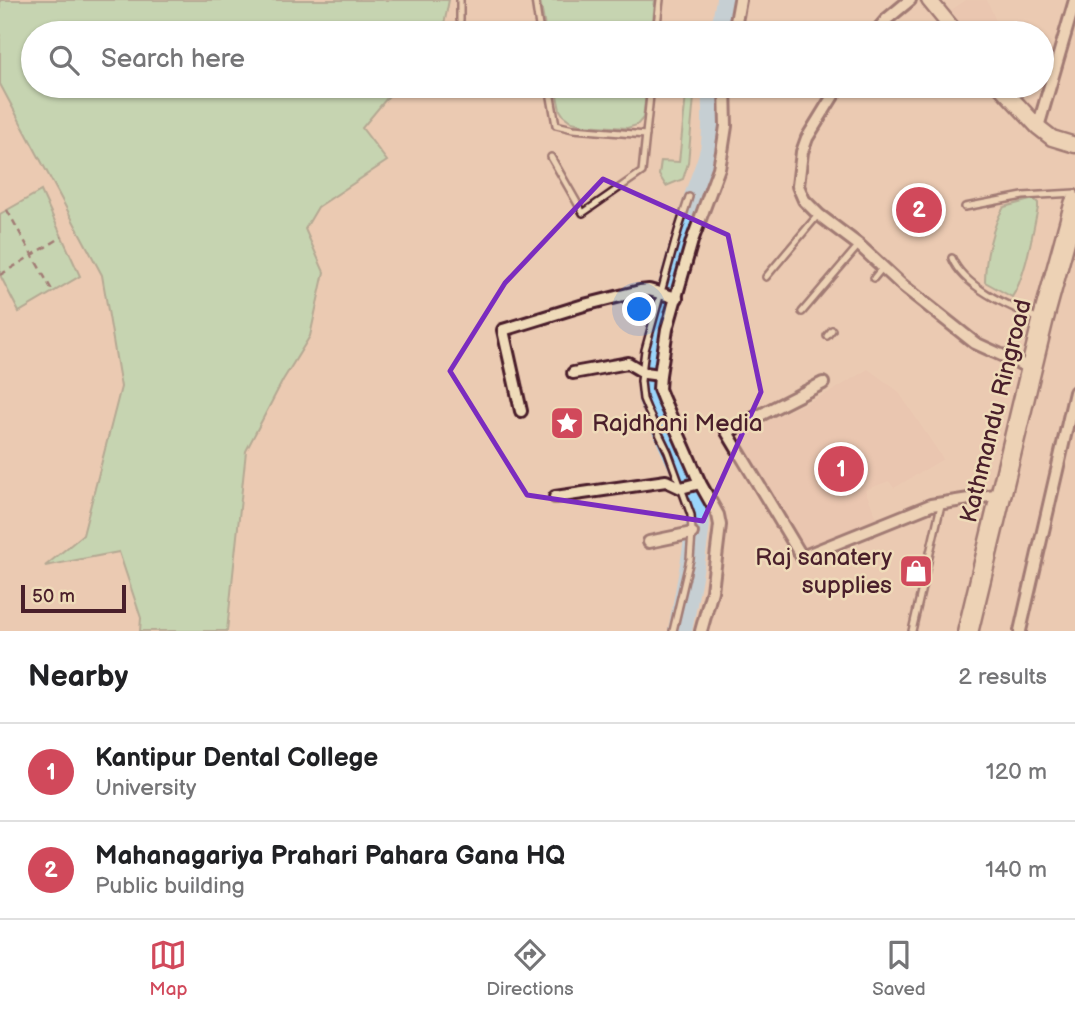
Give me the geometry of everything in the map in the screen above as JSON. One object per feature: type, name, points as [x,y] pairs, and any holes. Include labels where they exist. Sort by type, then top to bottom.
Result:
[{"type":"highway","name":"Kathmandu Ringroad","points":[[968,631],[1075,203]]},
{"type":"street","points":[[736,21],[740,0]]},
{"type":"street","points":[[885,21],[909,0]]},
{"type":"street","points":[[929,0],[946,21]]},
{"type":"street","points":[[1054,71],[1074,0]]},
{"type":"street","points":[[650,373],[667,329],[668,295],[692,241],[719,168],[726,126],[725,98]]},
{"type":"street","points":[[832,98],[807,138],[802,152],[797,186],[804,200],[975,344],[1032,369]]},
{"type":"street","points":[[1011,98],[1052,138],[1075,145]]},
{"type":"street","points":[[1038,127],[1046,98]]},
{"type":"street","points":[[521,411],[503,330],[572,308],[640,291],[649,290],[668,295]]},
{"type":"street","points":[[573,373],[628,363],[650,373],[659,388],[690,486],[718,515],[720,525],[712,591],[701,631]]},
{"type":"street","points":[[823,383],[727,432],[802,557],[931,505],[1001,494]]},
{"type":"street","points":[[1020,631],[1075,392]]},
{"type":"street","points":[[555,497],[667,481],[690,486]]},
{"type":"street","points":[[649,542],[692,533]]},
{"type":"lane","points":[[460,0],[460,20]]},
{"type":"lane","points":[[535,0],[538,21]]},
{"type":"lane","points":[[657,21],[660,0]]},
{"type":"lane","points":[[551,98],[556,125],[573,130],[646,135]]},
{"type":"lane","points":[[551,157],[583,213],[642,172],[650,98]]},
{"type":"lane","points":[[965,207],[1023,196],[1075,193]]},
{"type":"lane","points":[[673,631],[688,569],[692,533],[690,486],[655,428],[643,399],[641,381],[650,373],[645,350],[668,295],[690,198]]},
{"type":"lane","points":[[766,277],[819,215]]},
{"type":"lane","points":[[802,312],[859,245]]},
{"type":"lane","points":[[952,258],[970,281],[1006,306],[1044,320]]},
{"type":"lane","points":[[874,278],[883,267]]},
{"type":"lane","points":[[827,336],[832,330]]},
{"type":"lane","points":[[912,631],[942,503]]},
{"type":"path","points":[[7,210],[53,292]]},
{"type":"path","points":[[0,275],[62,237]]},
{"type":"highlighted area","points":[[603,179],[728,235],[761,392],[703,521],[527,495],[450,371],[505,283]]},
{"type":"shaded area","points":[[966,0],[987,0],[996,21],[959,21],[951,10]]},
{"type":"shaded area","points":[[868,369],[898,391],[943,459],[894,488],[889,481],[865,490],[879,523],[806,553],[740,442],[742,433],[834,390]]},
{"type":"green space","points":[[0,0],[449,0],[445,21],[21,21],[21,98],[387,98],[362,128],[387,161],[318,207],[305,229],[324,272],[310,336],[283,380],[246,451],[227,631],[140,631],[141,618],[119,552],[45,566],[83,535],[121,387],[102,275],[0,84]]},
{"type":"green space","points":[[540,0],[655,0],[653,21],[544,21]]},
{"type":"green space","points":[[558,98],[646,98],[643,118],[637,125],[627,128],[572,122],[560,110]]},
{"type":"green space","points":[[686,98],[694,98],[688,163],[683,179],[666,186],[659,175],[661,161],[679,162]]},
{"type":"green space","points":[[41,191],[80,276],[19,312],[0,275],[0,214]]},
{"type":"green space","points":[[1034,199],[1038,208],[1031,242],[1021,278],[1012,297],[985,282],[990,243],[1004,207]]},
{"type":"waterway","points":[[724,21],[728,0]]},
{"type":"waterway","points":[[680,631],[694,554],[698,508],[650,398],[649,380],[671,281],[712,150],[714,98]]},
{"type":"place","name":"Mahanagariya Prahari Pahara Gana HQ","points":[[919,210]]},
{"type":"place","name":"Rajdhani Media","points":[[567,423]]},
{"type":"place","name":"Kantipur Dental College","points":[[841,469]]},
{"type":"place","name":"Raj sanatery supplies","points":[[916,571]]}]
